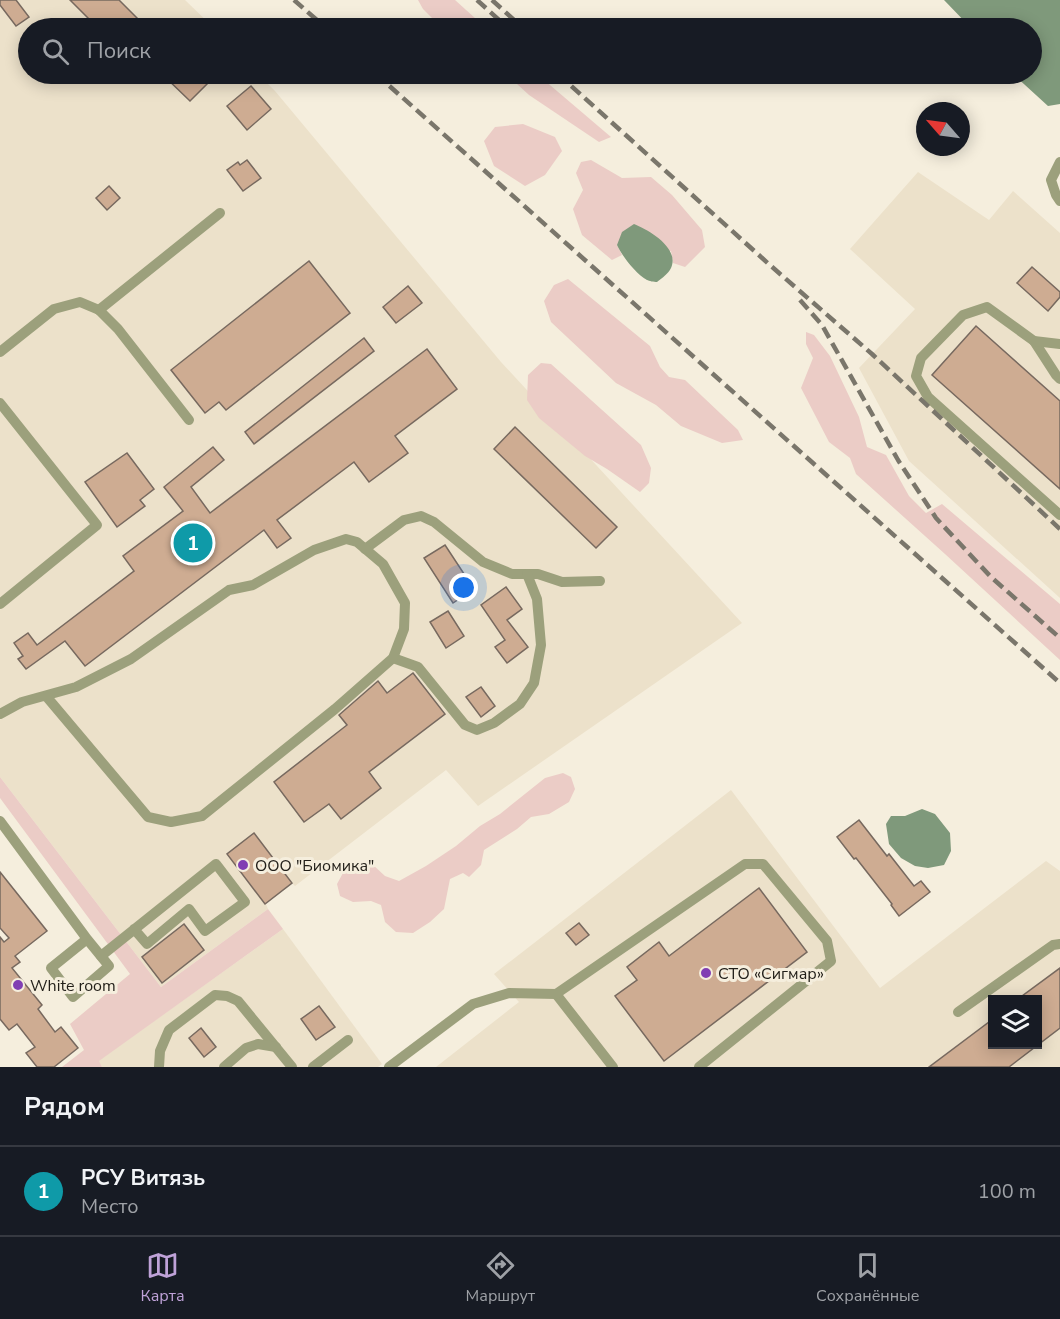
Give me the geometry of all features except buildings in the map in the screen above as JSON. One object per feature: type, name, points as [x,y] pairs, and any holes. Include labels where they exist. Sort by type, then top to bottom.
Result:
[{"type":"lane","points":[[1060,162],[1051,180],[1060,201]]},
{"type":"lane","points":[[99,310],[220,213]]},
{"type":"lane","points":[[0,352],[54,309],[80,302],[99,310],[118,329],[189,420]]},
{"type":"lane","points":[[1060,379],[1034,341],[987,307],[963,315],[921,358],[916,376],[928,397],[1060,515]]},
{"type":"lane","points":[[1034,341],[1060,344]]},
{"type":"lane","points":[[0,403],[97,525],[0,604]]},
{"type":"lane","points":[[365,549],[404,520],[421,516],[434,522],[483,562],[512,574],[538,574],[562,582],[600,581]]},
{"type":"lane","points":[[0,714],[22,702],[76,687],[131,659],[229,590],[253,585],[314,550],[346,538],[357,542],[383,564],[405,603],[404,629],[393,658],[335,709],[202,816],[171,822],[148,817],[46,696]]},
{"type":"lane","points":[[393,658],[418,667],[465,725],[477,730],[494,723],[520,704],[534,683],[541,645],[537,599],[527,574]]},
{"type":"lane","points":[[0,821],[109,966],[73,997],[51,968],[87,939]]},
{"type":"lane","points":[[101,956],[134,929],[216,864],[245,902],[205,931],[189,909],[147,944],[134,929]]},
{"type":"lane","points":[[389,1067],[473,1004],[509,993],[556,994],[745,864],[762,864],[827,941],[831,961],[699,1067]]},
{"type":"lane","points":[[958,1012],[1053,945],[1060,944]]},
{"type":"lane","points":[[556,994],[614,1067]]},
{"type":"lane","points":[[159,1067],[160,1051],[169,1030],[216,995],[227,996],[238,1001],[292,1067]]},
{"type":"lane","points":[[313,1067],[348,1040]]},
{"type":"lane","points":[[224,1067],[246,1048],[258,1044],[276,1047]]},
{"type":"shaded area","points":[[0,0],[185,0],[204,18],[18,18],[18,84],[268,84],[501,362],[742,623],[478,806],[446,770],[295,886],[292,883],[266,904],[268,909],[161,987],[0,777]]},
{"type":"shaded area","points":[[418,0],[455,0],[475,18],[432,18]]},
{"type":"shaded area","points":[[944,0],[1060,0],[1060,104],[1048,106],[1024,84],[1042,84],[1042,18],[961,18]]},
{"type":"shaded area","points":[[517,84],[549,84],[611,137],[599,142],[529,95]]},
{"type":"shaded area","points":[[523,124],[555,137],[562,151],[545,175],[525,186],[494,166],[484,141],[495,127]]},
{"type":"shaded area","points":[[591,160],[622,178],[651,177],[672,195],[702,230],[705,247],[685,267],[673,263],[671,251],[617,245],[622,255],[612,260],[582,235],[573,209],[583,190],[576,173],[581,162]]},
{"type":"shaded area","points":[[918,172],[989,220],[1013,191],[1060,233],[1060,598],[909,461],[859,368],[915,309],[850,249]]},
{"type":"shaded area","points":[[634,224],[655,235],[671,254],[673,261],[671,268],[657,282],[647,280],[638,274],[617,245],[622,232]]},
{"type":"shaded area","points":[[568,279],[650,346],[660,367],[669,377],[685,380],[738,430],[743,440],[722,443],[681,426],[656,405],[616,383],[551,322],[544,301],[554,285]]},
{"type":"shaded area","points":[[806,332],[814,335],[830,356],[859,417],[867,447],[886,455],[909,496],[926,513],[942,504],[1060,604],[1060,660],[856,474],[850,458],[829,442],[801,388],[813,358],[806,344]]},
{"type":"shaded area","points":[[541,363],[551,364],[641,445],[651,468],[649,483],[640,492],[585,456],[539,418],[527,400],[528,375]]},
{"type":"shaded area","points":[[563,773],[571,777],[575,789],[569,802],[549,814],[531,817],[484,850],[481,865],[469,877],[463,873],[450,879],[444,909],[413,933],[396,932],[385,922],[381,905],[371,901],[353,902],[340,896],[337,884],[343,873],[355,862],[372,864],[385,876],[399,881],[456,846],[545,778]]},
{"type":"shaded area","points":[[0,777],[161,987],[268,909],[283,929],[99,1061],[102,1067],[62,1067],[84,1050],[70,1024],[130,974],[0,798]]},
{"type":"shaded area","points":[[731,790],[880,988],[1046,861],[1060,871],[1060,1067],[436,1067],[519,1002],[494,974]]},
{"type":"shaded area","points":[[922,809],[935,814],[950,833],[951,851],[944,865],[928,868],[915,866],[901,858],[889,844],[886,824],[891,816],[905,816]]},
{"type":"shaded area","points":[[283,929],[382,1064],[378,1067],[102,1067],[98,1061]]},
{"type":"railway","points":[[294,0],[315,18]]},
{"type":"railway","points":[[477,0],[497,18]]},
{"type":"railway","points":[[492,0],[512,18]]},
{"type":"railway","points":[[387,84],[1060,683]]},
{"type":"railway","points":[[569,84],[872,354],[1060,529]]},
{"type":"railway","points":[[800,300],[822,325],[898,460],[936,518],[991,577],[1060,638]]},
{"type":"place","name":"РСУ Витязь","points":[[193,543]]},
{"type":"place","name":"ООО \"Биомика\"","points":[[243,865]]},
{"type":"place","name":"СТО «Сигмар»","points":[[706,973]]},
{"type":"place","name":"White room","points":[[18,985]]}]
